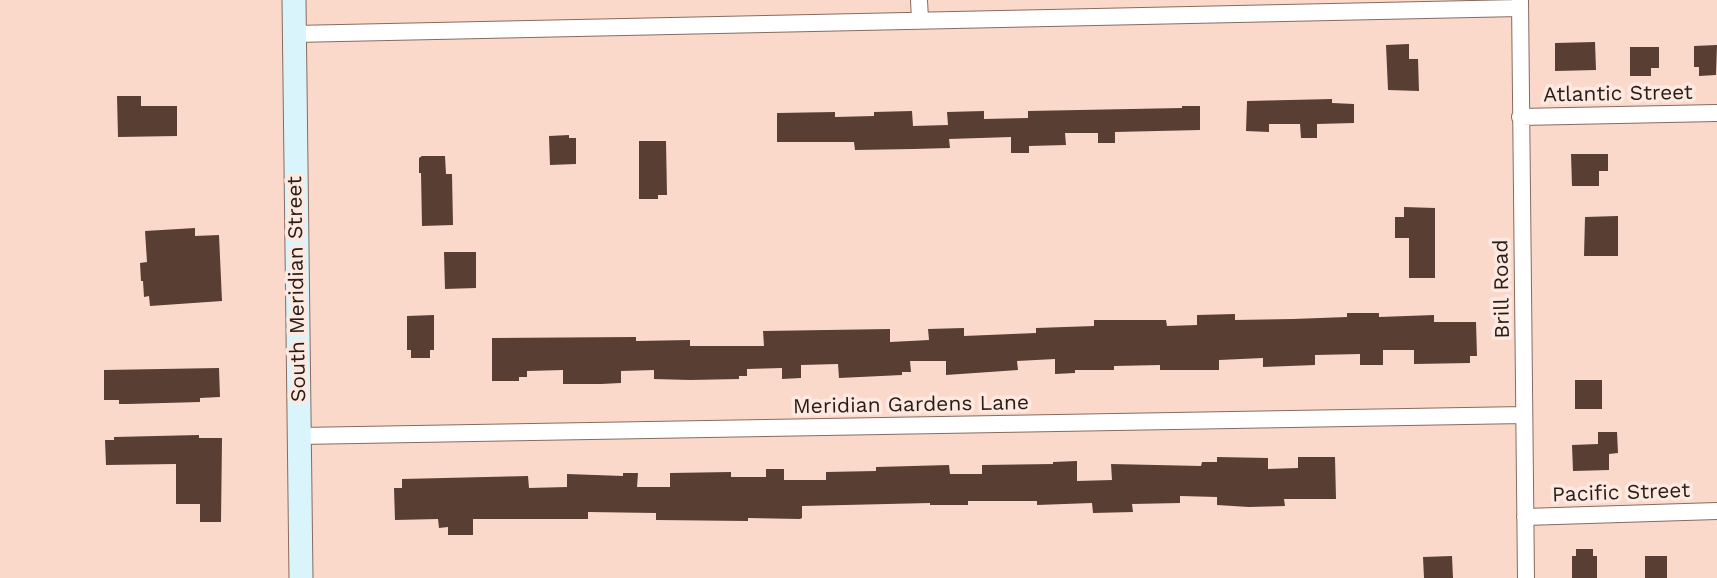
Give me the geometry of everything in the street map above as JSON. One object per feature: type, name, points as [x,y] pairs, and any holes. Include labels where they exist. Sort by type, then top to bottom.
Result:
[{"type":"main road","name":"South Meridian Street","points":[[294,0],[301,578]]},
{"type":"street","points":[[919,0],[920,20]]},
{"type":"street","points":[[294,34],[1520,4]]},
{"type":"street","name":"Brill Road","points":[[1520,4],[1526,578]]},
{"type":"street","name":"Atlantic Street","points":[[1520,117],[1717,113]]},
{"type":"street","name":"Meridian Gardens Lane","points":[[299,436],[1524,415]]},
{"type":"street","name":"Pacific Street","points":[[1525,517],[1717,511]]},
{"type":"building","points":[[1595,42],[1596,70],[1555,71],[1555,43]]},
{"type":"building","points":[[1409,44],[1409,59],[1418,59],[1419,91],[1388,90],[1386,45]]},
{"type":"building","points":[[1717,45],[1716,75],[1699,76],[1699,67],[1694,67],[1694,46]]},
{"type":"building","points":[[1630,47],[1659,47],[1659,68],[1651,68],[1651,76],[1630,76]]},
{"type":"building","points":[[117,96],[141,96],[141,106],[177,106],[177,136],[118,137]]},
{"type":"building","points":[[1332,99],[1332,103],[1354,104],[1354,123],[1317,124],[1317,138],[1301,138],[1300,124],[1269,124],[1269,132],[1246,131],[1247,101]]},
{"type":"building","points":[[1200,106],[1200,130],[1115,132],[1115,143],[1098,143],[1098,133],[1065,133],[1066,145],[1029,146],[1029,153],[1011,153],[1011,137],[949,139],[950,148],[913,149],[855,150],[854,142],[777,142],[777,113],[835,112],[835,117],[912,111],[913,126],[948,125],[947,112],[984,111],[984,119],[1028,118],[1028,111]]},
{"type":"building","points":[[569,135],[569,138],[576,138],[576,164],[550,165],[549,136]]},
{"type":"building","points":[[639,141],[666,141],[667,195],[658,195],[658,199],[639,199]]},
{"type":"building","points":[[1571,154],[1608,154],[1608,171],[1599,171],[1599,186],[1572,186]]},
{"type":"building","points":[[445,156],[446,174],[452,174],[453,225],[422,226],[419,158]]},
{"type":"building","points":[[1404,207],[1435,208],[1435,278],[1409,278],[1409,238],[1395,238],[1395,217],[1404,217]]},
{"type":"building","points":[[1618,216],[1618,256],[1584,256],[1585,217]]},
{"type":"building","points":[[195,228],[195,236],[219,235],[222,301],[150,306],[149,296],[144,297],[141,281],[140,263],[147,262],[145,231]]},
{"type":"building","points":[[444,252],[476,252],[476,288],[445,289]]},
{"type":"building","points":[[1347,313],[1379,313],[1379,317],[1434,315],[1434,322],[1476,322],[1477,356],[1470,356],[1470,363],[1414,364],[1414,350],[1383,350],[1383,365],[1360,365],[1360,354],[1315,355],[1315,365],[1263,367],[1263,358],[1219,360],[1219,370],[1160,370],[1160,365],[1114,366],[1114,370],[1075,370],[1075,373],[1055,374],[1055,359],[1017,361],[1018,370],[946,375],[946,361],[910,361],[911,372],[902,372],[902,375],[839,378],[838,364],[801,365],[801,378],[782,379],[782,368],[747,369],[747,376],[739,376],[739,379],[654,379],[654,370],[621,371],[621,383],[563,384],[563,370],[527,371],[527,377],[519,377],[519,381],[492,381],[492,338],[636,337],[636,341],[690,340],[690,346],[764,346],[763,331],[890,329],[890,342],[929,340],[928,329],[964,328],[964,336],[1036,333],[1036,328],[1094,326],[1094,320],[1166,320],[1167,326],[1197,325],[1197,315],[1235,314],[1235,320],[1347,317]]},
{"type":"building","points":[[434,315],[434,350],[430,350],[430,358],[411,358],[411,350],[407,350],[407,316]]},
{"type":"building","points":[[219,368],[220,397],[200,398],[200,402],[128,404],[119,404],[119,400],[104,400],[104,370]]},
{"type":"building","points":[[1575,380],[1602,380],[1602,409],[1575,409]]},
{"type":"building","points":[[1598,432],[1617,432],[1618,453],[1609,454],[1609,470],[1573,471],[1572,445],[1598,444]]},
{"type":"building","points":[[199,435],[199,438],[222,438],[221,522],[200,522],[200,504],[176,504],[176,464],[106,465],[105,440],[114,440],[114,437]]},
{"type":"building","points":[[1217,457],[1268,458],[1268,469],[1298,468],[1298,457],[1335,457],[1336,499],[1284,499],[1285,506],[1249,507],[1217,505],[1217,497],[1180,496],[1180,503],[1132,504],[1133,512],[1093,513],[1092,503],[1037,505],[1037,501],[968,501],[968,505],[930,503],[802,506],[800,519],[748,518],[748,521],[656,520],[656,513],[588,512],[588,519],[473,519],[473,535],[448,535],[448,527],[439,528],[438,519],[395,520],[394,488],[402,488],[402,479],[528,476],[529,488],[567,487],[567,474],[623,476],[623,473],[638,473],[637,487],[670,487],[670,473],[731,472],[731,477],[766,477],[766,469],[784,469],[784,480],[826,480],[826,472],[876,471],[876,467],[949,465],[950,474],[982,474],[982,465],[1077,461],[1077,481],[1112,480],[1111,464],[1201,466],[1202,462],[1217,462]]},
{"type":"building","points":[[1576,549],[1593,549],[1593,556],[1597,556],[1597,578],[1572,578],[1572,556],[1576,556]]},
{"type":"building","points":[[1452,556],[1453,578],[1424,578],[1423,557]]},
{"type":"building","points":[[1645,556],[1667,556],[1667,578],[1645,578]]}]
